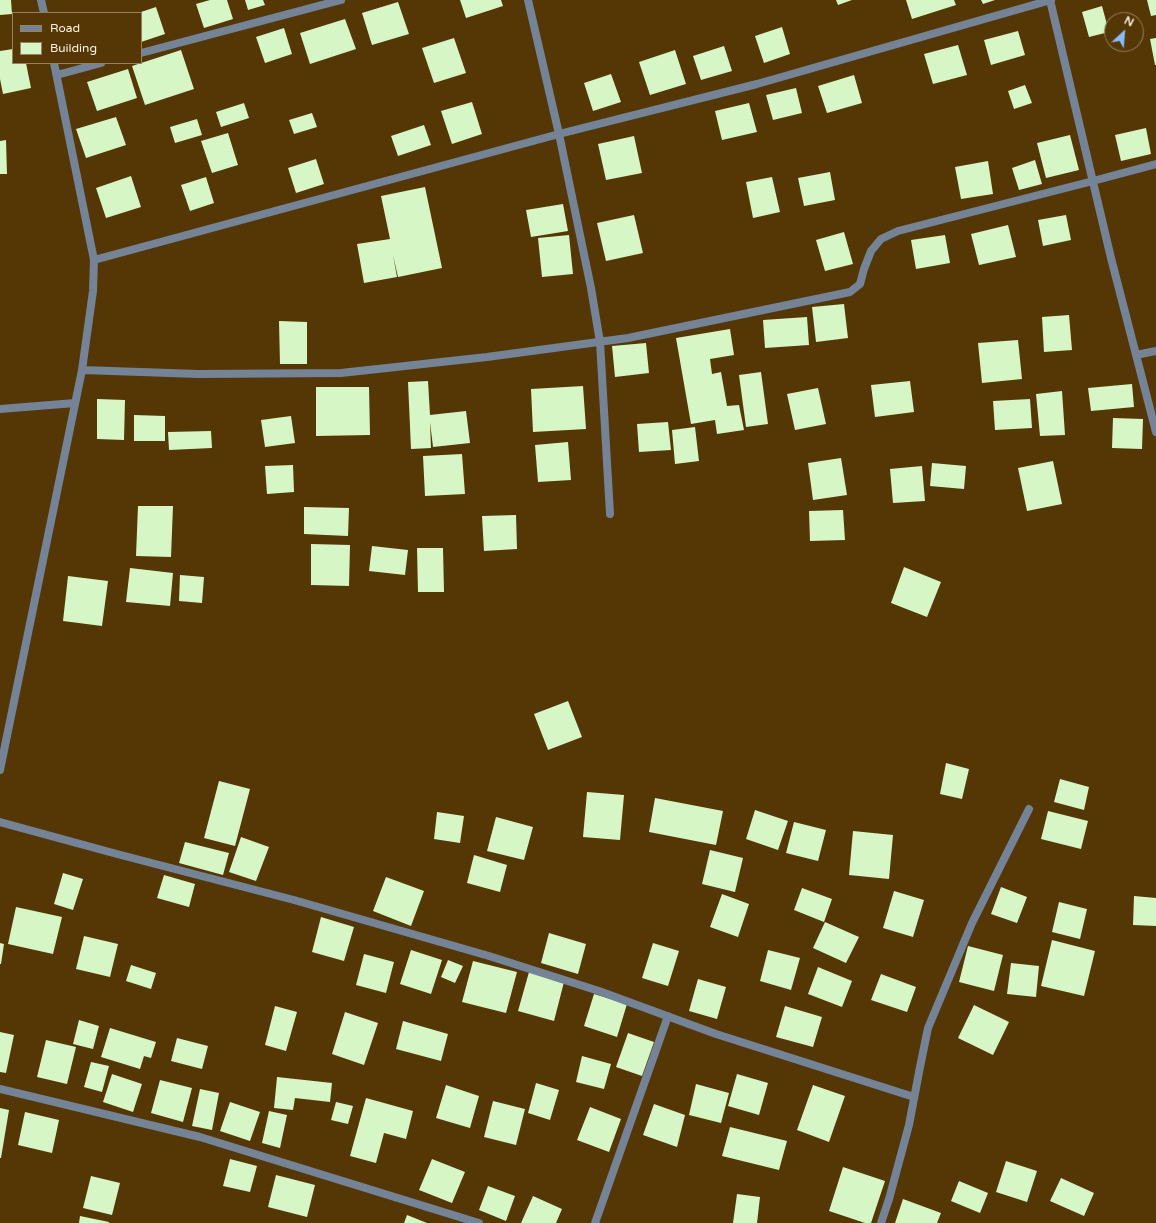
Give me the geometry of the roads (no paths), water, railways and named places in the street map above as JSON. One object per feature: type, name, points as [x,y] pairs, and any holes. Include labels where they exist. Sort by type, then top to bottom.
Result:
[{"type":"street","points":[[42,0],[44,12]]},
{"type":"street","points":[[142,52],[341,0]]},
{"type":"street","points":[[528,0],[559,134],[591,288],[600,342],[610,514]]},
{"type":"street","points":[[94,260],[559,134],[757,84],[1050,0],[1111,258],[1156,432]]},
{"type":"street","points":[[0,770],[82,370],[93,291],[94,260],[54,64]]},
{"type":"street","points":[[56,75],[97,64]]},
{"type":"street","points":[[82,370],[199,374],[341,373],[628,338],[850,292],[860,284],[871,251],[881,239],[898,231],[1156,164]]},
{"type":"street","points":[[1136,355],[1156,351]]},
{"type":"street","points":[[0,409],[75,403]]},
{"type":"street","points":[[881,1223],[909,1125],[928,1028],[956,965],[972,923],[1029,809]]},
{"type":"street","points":[[0,822],[294,900],[489,956],[599,991],[716,1034],[914,1097]]},
{"type":"street","points":[[594,1223],[668,1016]]},
{"type":"street","points":[[0,1089],[200,1137],[478,1223]]}]
